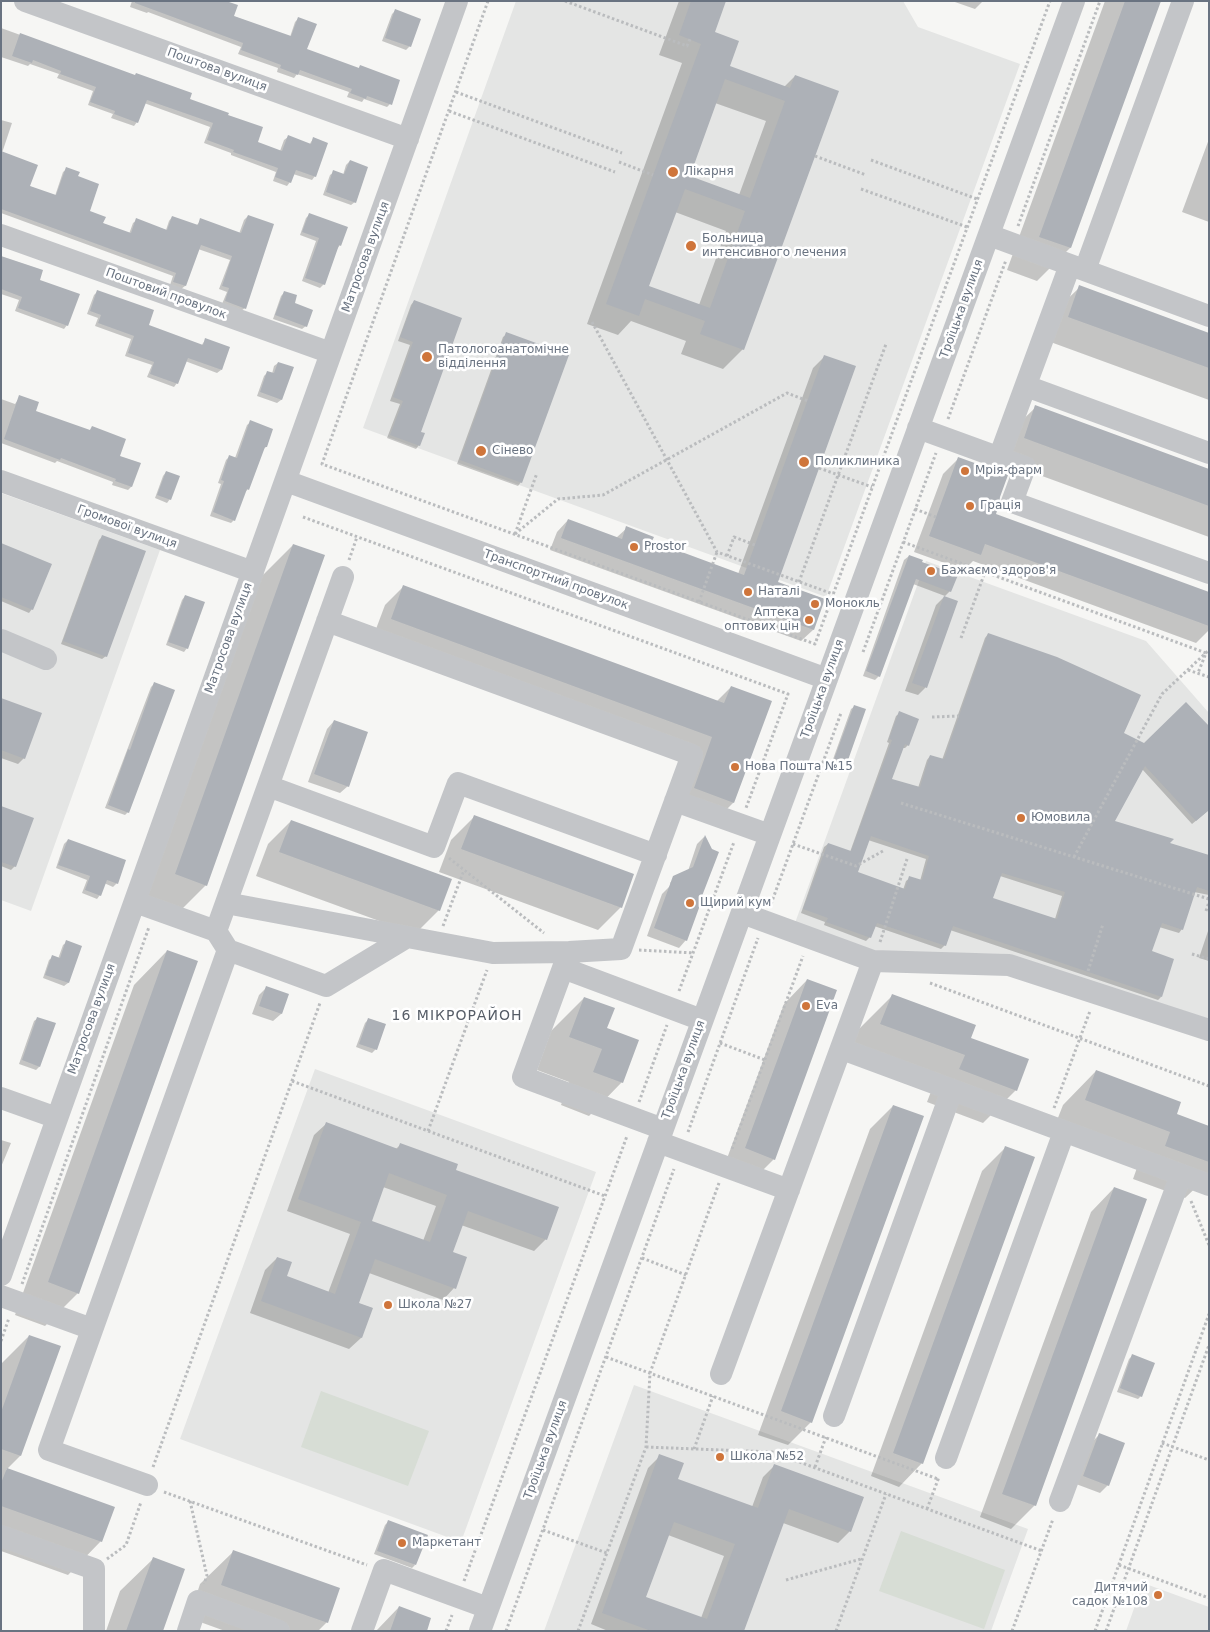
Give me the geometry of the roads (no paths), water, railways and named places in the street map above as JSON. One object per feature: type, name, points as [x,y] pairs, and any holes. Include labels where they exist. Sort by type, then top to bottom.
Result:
[{"type":"street","name":"Поштова вулиця","points":[[25,1],[408,139]]},
{"type":"street","name":"Матросова вулиця","points":[[1,1275],[457,1]]},
{"type":"street","name":"Троїцька вулиця","points":[[480,1631],[1074,1]]},
{"type":"street","points":[[1000,458],[1026,386],[1077,268],[1183,1]]},
{"type":"street","name":"Поштовий провулок","points":[[1,235],[331,354]]},
{"type":"street","points":[[989,235],[1209,316]]},
{"type":"street","points":[[1026,386],[1209,452]]},
{"type":"street","points":[[918,428],[1025,467],[1012,502],[1209,574]]},
{"type":"street","name":"Громової вулиця","points":[[1,481],[253,572]]},
{"type":"street","name":"Транспортний провулок","points":[[286,481],[827,679]]},
{"type":"street","points":[[216,931],[343,577]]},
{"type":"street","points":[[226,903],[493,953],[569,952],[621,948],[692,755],[327,621]]},
{"type":"street","points":[[1,640],[46,659]]},
{"type":"street","points":[[268,786],[434,847],[458,783],[656,855]]},
{"type":"street","points":[[675,801],[770,836]]},
{"type":"street","points":[[135,902],[216,931],[228,950],[326,986],[407,937]]},
{"type":"street","points":[[742,913],[873,962],[1009,965],[1209,1030]]},
{"type":"street","points":[[147,1486],[49,1450],[228,950]]},
{"type":"street","points":[[721,1374],[873,962]]},
{"type":"street","points":[[702,1020],[563,968],[523,1077],[633,1118],[681,1150],[789,1190]]},
{"type":"street","points":[[842,1049],[1209,1186]]},
{"type":"street","points":[[834,1416],[952,1090]]},
{"type":"street","points":[[1,1098],[57,1118]]},
{"type":"street","points":[[946,1458],[1056,1129]]},
{"type":"street","points":[[1060,1501],[1181,1175]]},
{"type":"street","points":[[8,1299],[92,1329]]},
{"type":"street","points":[[1,1536],[94,1569],[94,1631]]},
{"type":"street","points":[[362,1631],[384,1570],[488,1608]]},
{"type":"street","points":[[188,1631],[198,1601],[279,1631]]},
{"type":"place","name":"Лікарня","points":[[673,172]]},
{"type":"place","name":"Больница интенсивного лечения","points":[[691,246]]},
{"type":"place","name":"Патологоанатомічне відділення","points":[[427,357]]},
{"type":"place","name":"Сінево","points":[[481,451]]},
{"type":"place","name":"Поликлиника","points":[[804,462]]},
{"type":"place","name":"Мрія-фарм","points":[[965,471]]},
{"type":"place","name":"Грація","points":[[970,506]]},
{"type":"place","name":"Prostor","points":[[634,547]]},
{"type":"place","name":"Бажаємо здоров'я","points":[[931,571]]},
{"type":"place","name":"Наталі","points":[[748,592]]},
{"type":"place","name":"Монокль","points":[[815,604]]},
{"type":"place","name":"Аптека оптових цін","points":[[809,620]]},
{"type":"place","name":"Нова Пошта №15","points":[[735,767]]},
{"type":"place","name":"Юмовила","points":[[1021,818]]},
{"type":"place","name":"Щирий кум","points":[[690,903]]},
{"type":"place","name":"Eva","points":[[806,1006]]},
{"type":"place","name":"Школа №27","points":[[388,1305]]},
{"type":"place","name":"Школа №52","points":[[720,1457]]},
{"type":"place","name":"Маркетант","points":[[402,1543]]},
{"type":"place","name":"Дитячий садок №108","points":[[1158,1595]]},
{"type":"district","name":"16 МІКРОРАЙОН","points":[[457,1016]]}]
